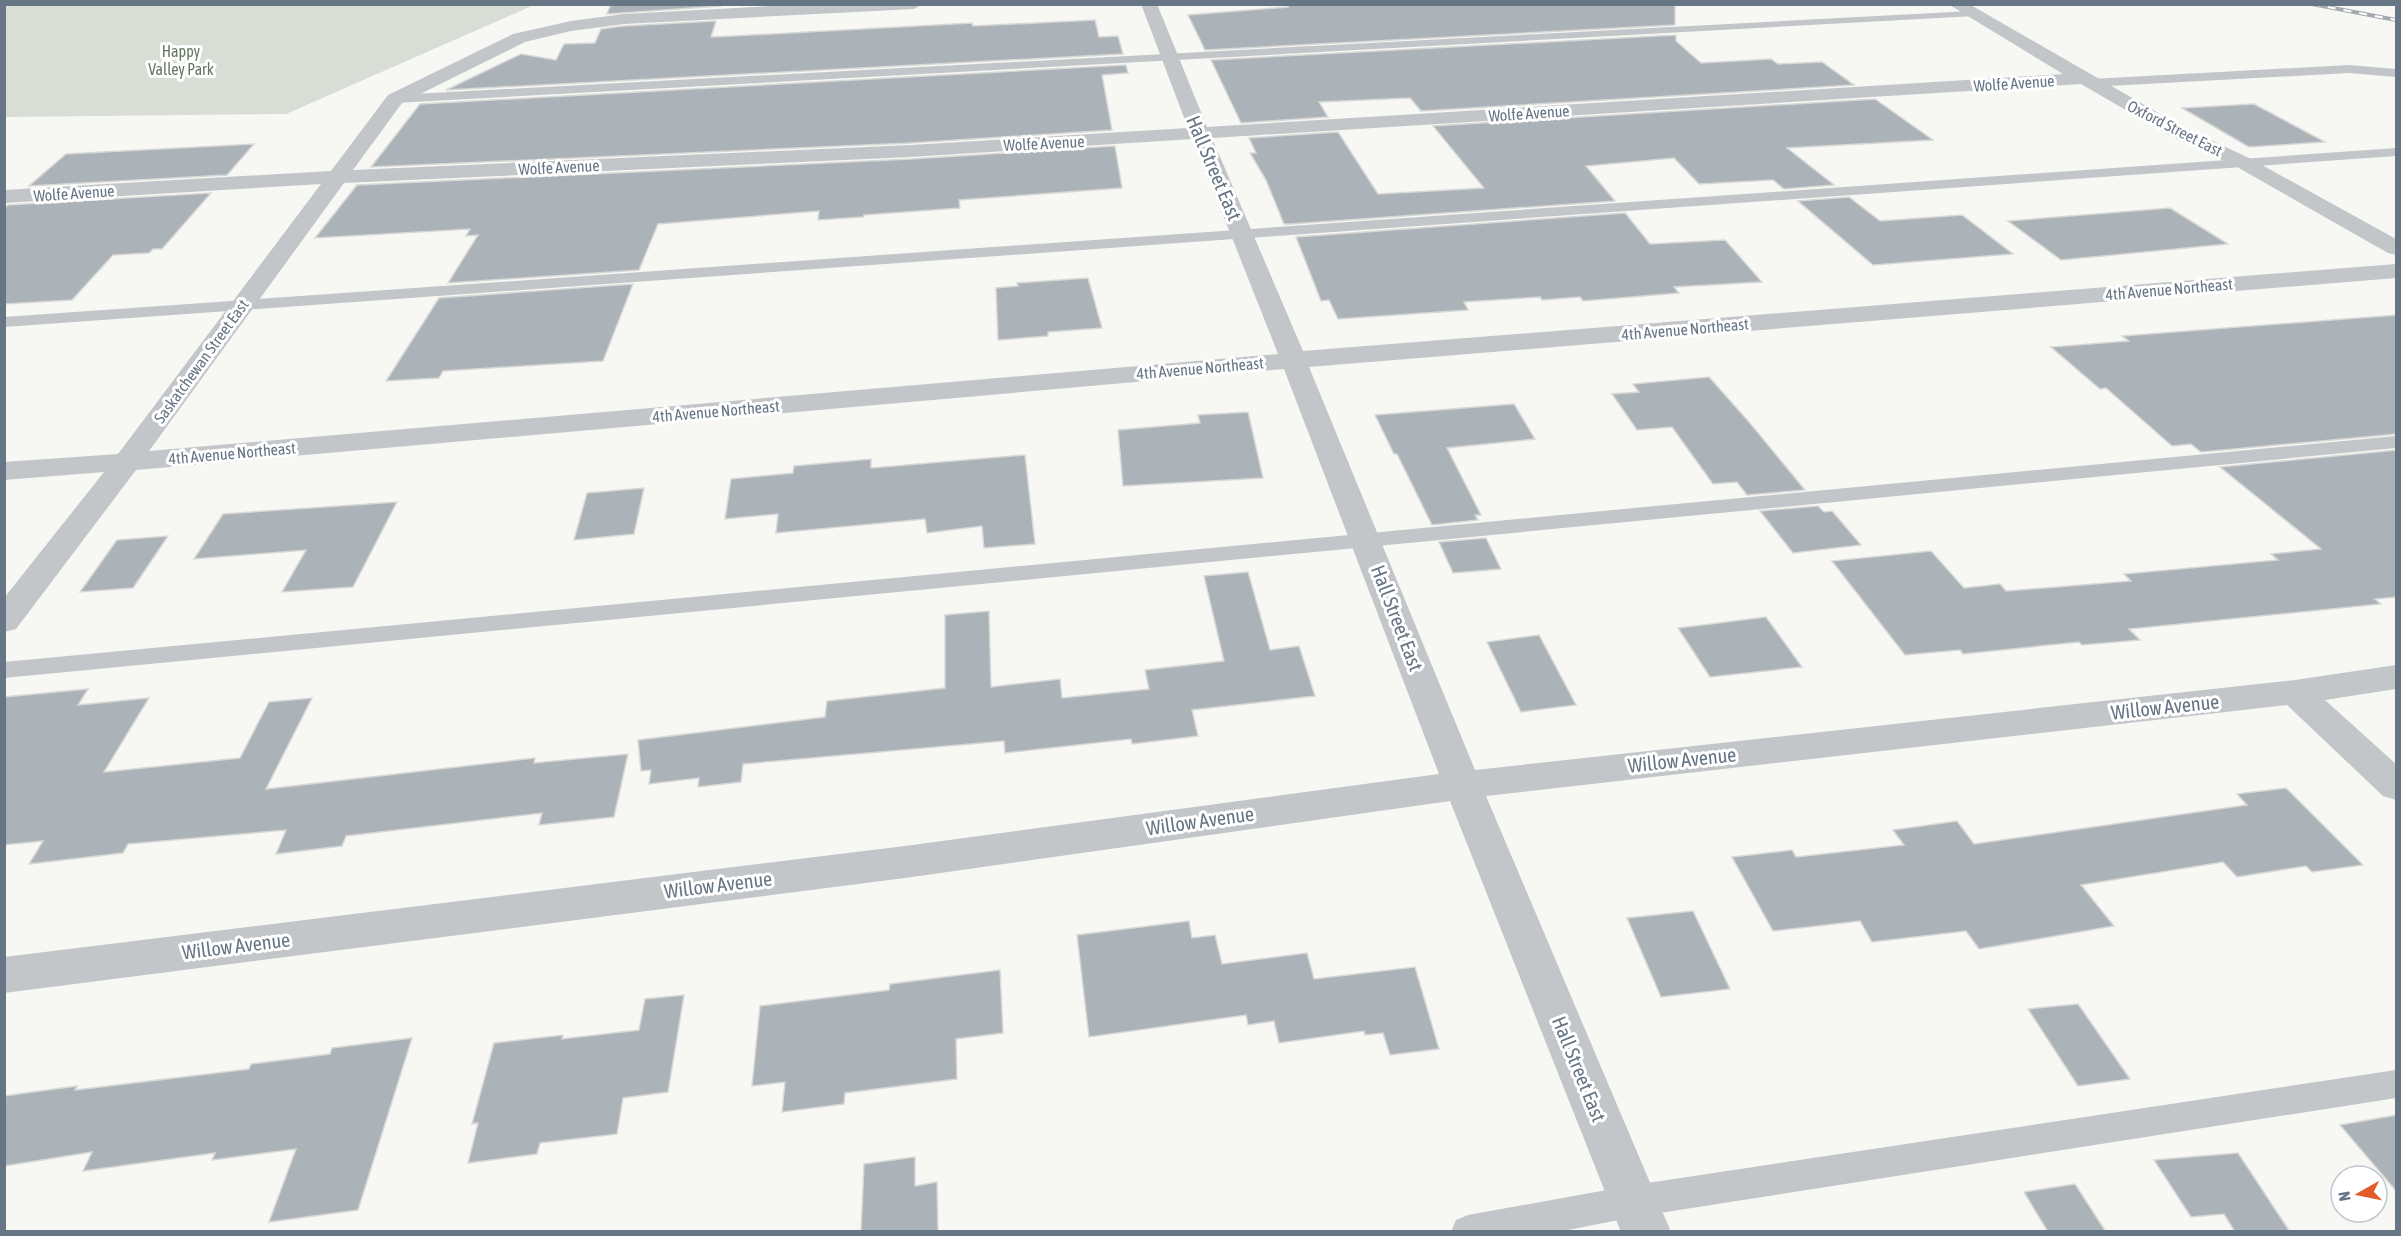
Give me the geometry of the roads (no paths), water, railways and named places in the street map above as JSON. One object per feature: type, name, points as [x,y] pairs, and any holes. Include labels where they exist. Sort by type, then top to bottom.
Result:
[{"type":"street","points":[[395,99],[519,38],[571,26],[624,19],[914,4]]},
{"type":"street","name":"Hall Street East","points":[[1149,4],[1199,134],[1242,233],[1367,541],[1462,785],[1646,1232]]},
{"type":"street","name":"Oxford Street East","points":[[1964,9],[2174,130],[2244,163],[2397,248]]},
{"type":"street","name":"Wolfe Avenue","points":[[4,197],[336,177],[911,151],[2087,81]]},
{"type":"street","name":"Saskatchewan Street East","points":[[4,621],[127,462],[395,99]]},
{"type":"street","name":"4th Avenue Northeast","points":[[4,471],[1294,360],[2397,271]]},
{"type":"street","name":"Willow Avenue","points":[[4,975],[904,862],[1462,785],[2295,692],[2397,677]]},
{"type":"street","points":[[2295,692],[2397,786]]},
{"type":"lane","points":[[395,99],[1168,57],[1964,9]]},
{"type":"lane","points":[[2087,81],[2349,69],[2397,73]]},
{"type":"lane","points":[[4,322],[2397,152]]},
{"type":"lane","points":[[4,670],[2397,442]]},
{"type":"lane","points":[[1468,1232],[1634,1201],[2397,1084]]},
{"type":"railway","points":[[2312,4],[2396,20]]},
{"type":"park label","name":"Happy Valley Park","points":[[181,60]]}]
